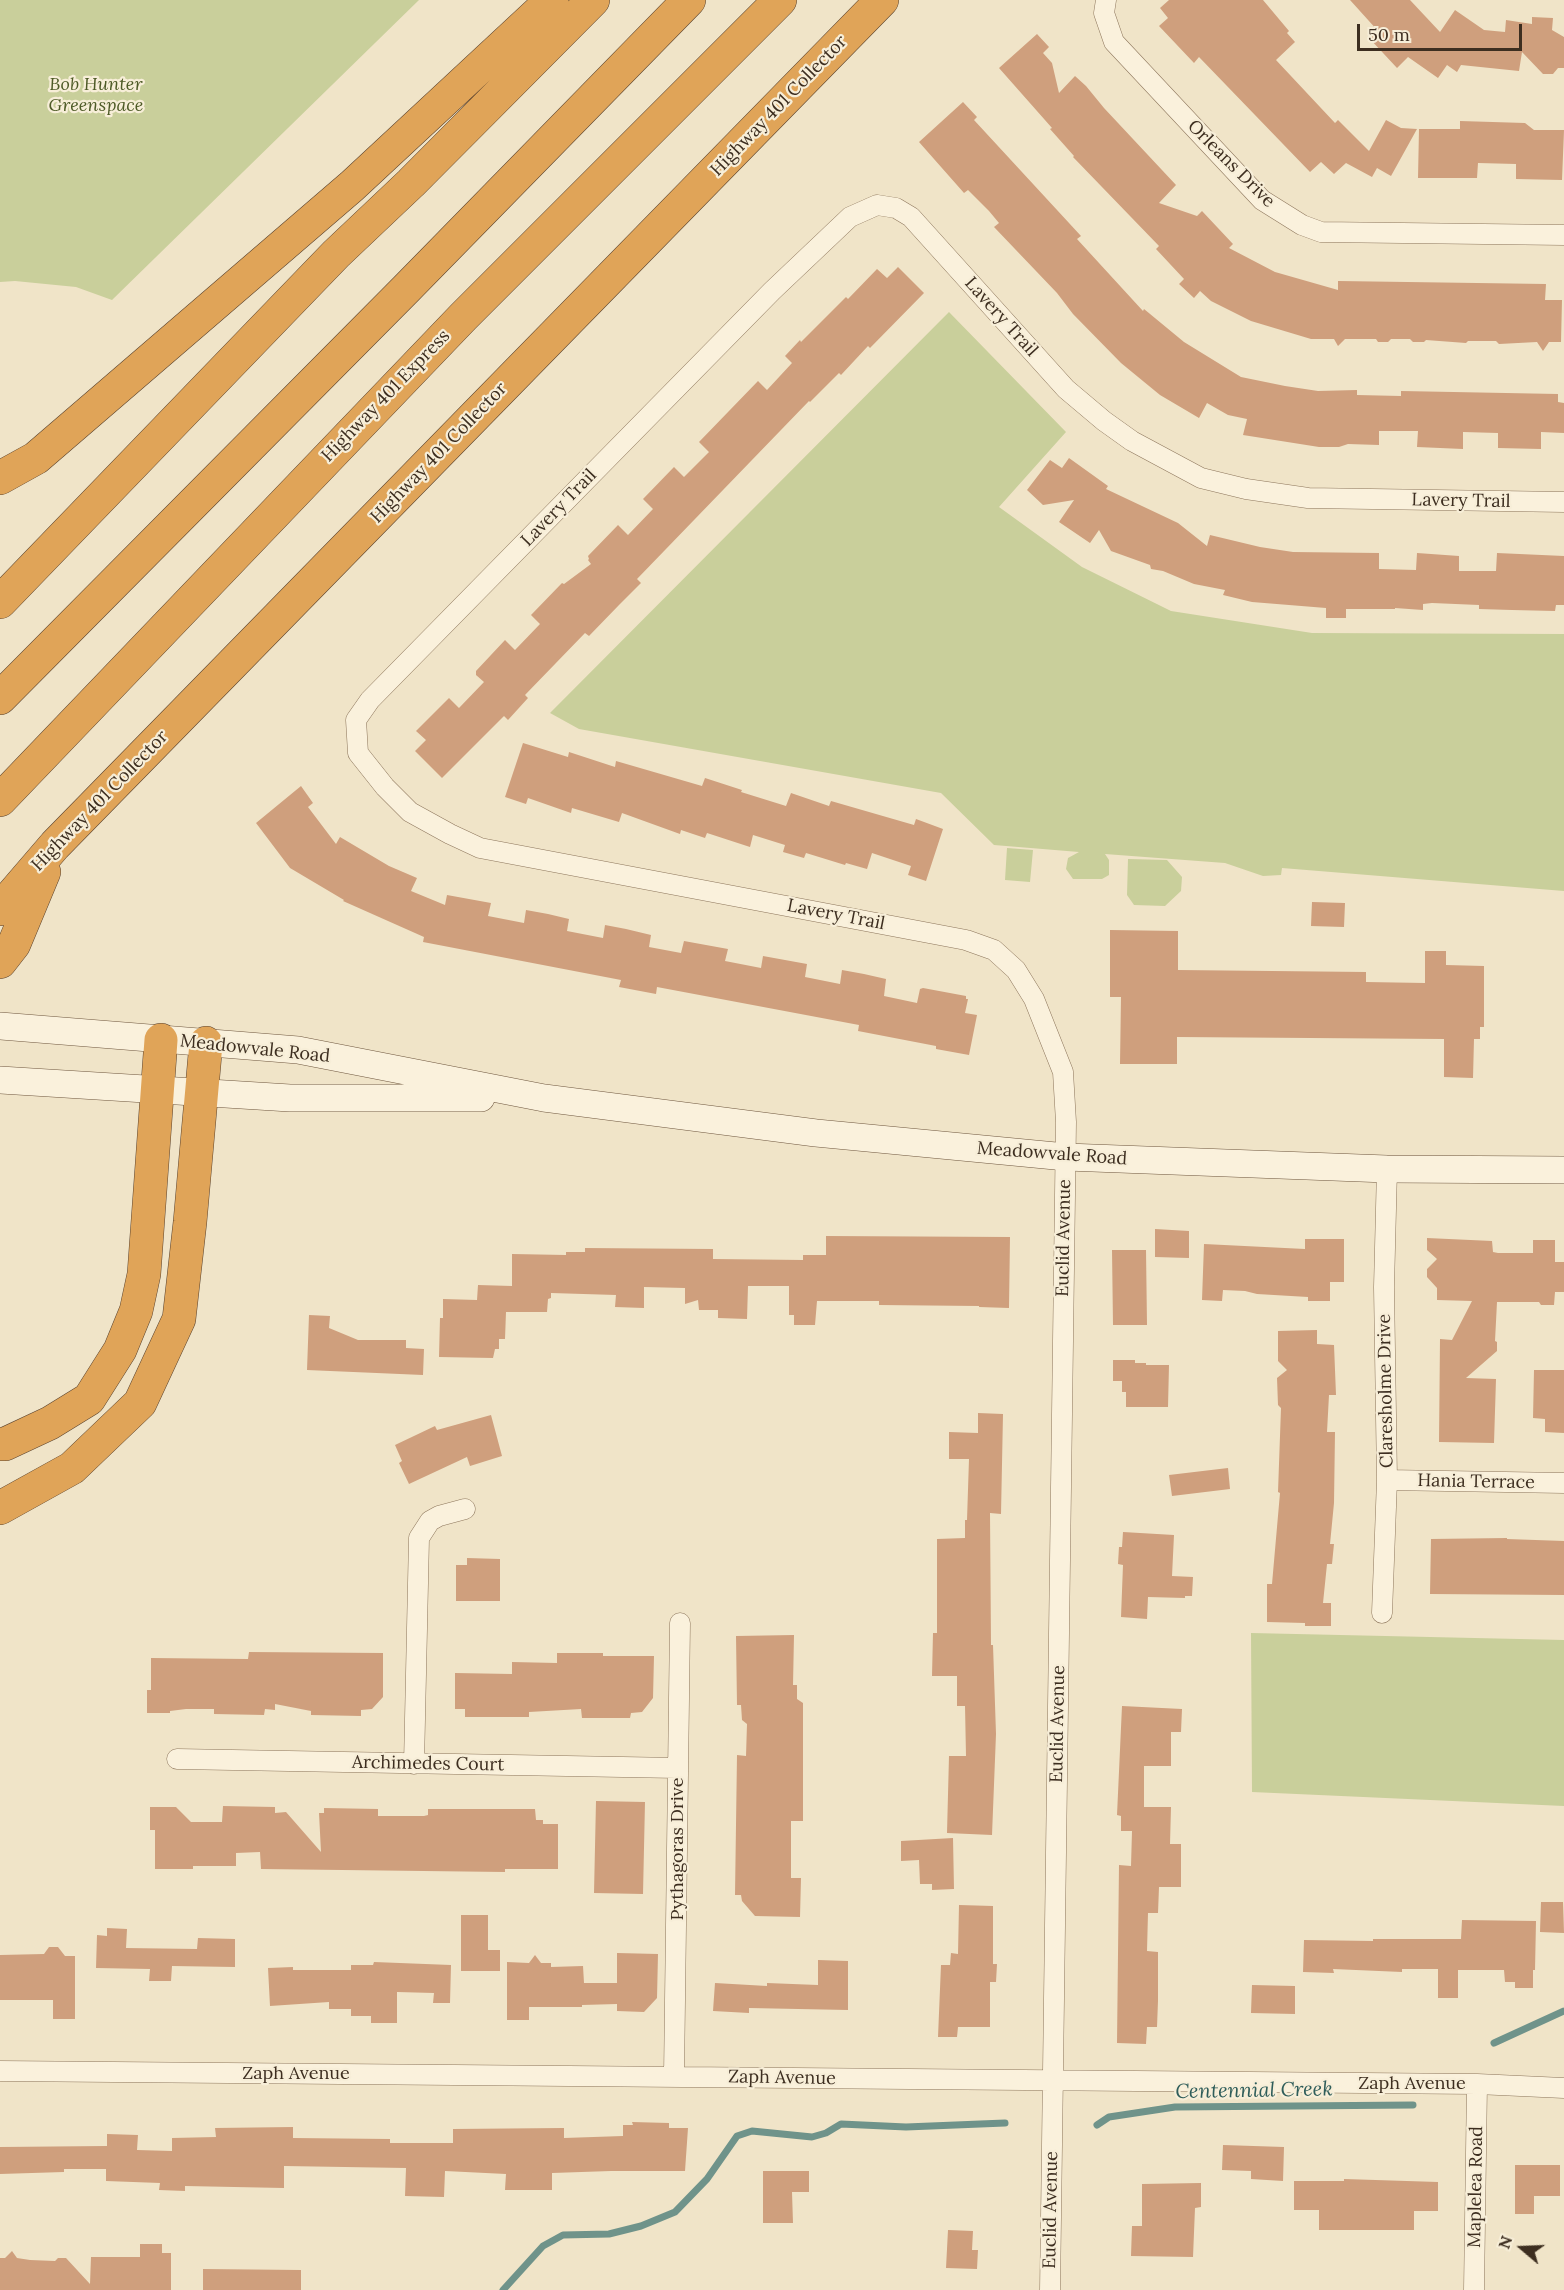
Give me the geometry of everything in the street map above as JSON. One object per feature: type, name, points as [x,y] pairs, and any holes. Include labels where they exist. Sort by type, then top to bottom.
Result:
[{"type":"highway","points":[[0,478],[36,458],[344,194],[552,0]]},
{"type":"highway","points":[[0,602],[336,254],[411,183],[593,0]]},
{"type":"highway","points":[[0,698],[689,0]]},
{"type":"highway","name":"Highway 401 Express","points":[[0,800],[455,325],[780,0]]},
{"type":"highway","name":"Highway 401 Collector","points":[[0,909],[55,845],[882,0]]},
{"type":"highway","points":[[0,962],[14,944],[55,845]]},
{"type":"highway","points":[[0,1444],[5,1444],[50,1423],[89,1399],[120,1350],[136,1311],[144,1274],[161,1040]]},
{"type":"highway","points":[[0,1508],[72,1468],[140,1403],[179,1319],[206,1043]]},
{"type":"main road","name":"Meadowvale Road","points":[[8,1026],[298,1050],[544,1098],[816,1134],[1066,1157],[1387,1169],[1564,1170]]},
{"type":"main road","name":"Meadowvale Road","points":[[0,1080],[290,1098],[544,1098]]},
{"type":"street","name":"Orleans Drive","points":[[1106,0],[1104,13],[1114,42],[1262,200],[1302,225],[1321,232],[1564,235]]},
{"type":"street","name":"Lavery Trail","points":[[1066,1157],[1063,1072],[1034,999],[1016,970],[994,950],[966,940],[480,848],[410,812],[385,787],[358,753],[356,720],[370,700],[772,291],[850,217],[877,205],[896,208],[911,217],[1066,389],[1132,441],[1201,478],[1246,489],[1308,498],[1564,502]]},
{"type":"street","name":"Euclid Avenue","points":[[1050,2290],[1066,1157]]},
{"type":"street","name":"Claresholme Drive","points":[[1382,1613],[1387,1480],[1384,1331],[1387,1169]]},
{"type":"street","name":"Hania Terrace","points":[[1387,1480],[1564,1483]]},
{"type":"street","points":[[414,1764],[419,1538],[430,1521],[439,1516],[465,1509]]},
{"type":"street","name":"Pythagoras Drive","points":[[674,2076],[680,1623]]},
{"type":"street","name":"Archimedes Court","points":[[177,1760],[678,1767]]},
{"type":"street","name":"Zaph Avenue","points":[[0,2071],[1477,2084],[1564,2088]]},
{"type":"street","name":"Maplelea Road","points":[[1474,2290],[1477,2084]]},
{"type":"green space","name":"Bob Hunter Greenspace","points":[[0,0],[419,0],[112,300],[76,287],[15,281],[0,282]]},
{"type":"green space","points":[[949,312],[1066,432],[999,507],[1082,567],[1171,611],[1312,633],[1564,634],[1564,891],[1282,868],[1281,875],[1263,876],[1225,863],[1105,854],[1109,860],[1109,875],[1102,879],[1073,879],[1066,869],[1068,858],[1079,852],[994,845],[941,793],[579,729],[550,713]]},
{"type":"green space","points":[[1007,848],[1033,850],[1030,882],[1005,880]]},
{"type":"green space","points":[[1128,859],[1167,860],[1182,877],[1181,891],[1165,906],[1134,905],[1127,895]]},
{"type":"green space","points":[[1251,1633],[1564,1640],[1564,1806],[1252,1792]]},
{"type":"building","points":[[1169,0],[1263,0],[1289,31],[1287,33],[1295,42],[1276,60],[1335,123],[1338,120],[1369,151],[1386,120],[1401,128],[1417,129],[1391,176],[1377,168],[1372,177],[1346,163],[1334,174],[1321,162],[1310,172],[1199,57],[1194,63],[1159,26],[1168,18],[1160,8]]},
{"type":"building","points":[[1350,0],[1410,0],[1440,32],[1455,10],[1484,30],[1505,32],[1506,20],[1532,24],[1532,17],[1553,18],[1552,30],[1564,37],[1564,68],[1558,68],[1553,74],[1543,74],[1522,52],[1519,71],[1461,65],[1457,72],[1447,65],[1438,78],[1408,57],[1397,68],[1370,39],[1378,31]]},
{"type":"building","points":[[1037,34],[1049,47],[1043,53],[1052,63],[1059,93],[1075,76],[1086,86],[1176,185],[1159,203],[1197,216],[1202,211],[1233,244],[1229,248],[1275,272],[1338,290],[1338,281],[1546,284],[1545,300],[1562,300],[1561,342],[1549,342],[1543,351],[1537,342],[1499,344],[1496,341],[1468,341],[1466,343],[1426,340],[1413,342],[1410,339],[1391,339],[1388,342],[1378,342],[1376,339],[1345,339],[1338,346],[1334,339],[1311,339],[1251,321],[1211,301],[1200,291],[1194,298],[1179,284],[1184,279],[1156,249],[1159,246],[1073,157],[1050,129],[1052,128],[999,68]]},
{"type":"building","points":[[963,102],[977,117],[974,120],[1081,236],[1077,239],[1143,311],[1144,309],[1184,342],[1241,377],[1318,391],[1357,390],[1357,395],[1401,396],[1401,391],[1558,394],[1558,402],[1564,403],[1564,433],[1541,432],[1541,449],[1498,448],[1498,433],[1463,432],[1463,449],[1417,447],[1418,431],[1379,431],[1379,445],[1348,444],[1339,447],[1319,447],[1243,435],[1247,419],[1228,415],[1207,403],[1199,418],[1160,395],[1121,363],[994,227],[999,223],[989,211],[968,190],[964,193],[919,142]]},
{"type":"building","points":[[1460,121],[1525,123],[1534,130],[1564,130],[1562,180],[1516,179],[1516,164],[1478,163],[1477,178],[1418,178],[1419,129],[1460,129]]},
{"type":"building","points":[[898,267],[924,293],[870,348],[868,346],[841,375],[839,373],[809,401],[637,579],[641,583],[589,636],[585,633],[525,695],[528,698],[508,720],[504,716],[442,778],[415,751],[426,740],[416,731],[449,698],[459,708],[484,682],[476,675],[476,671],[505,640],[515,650],[540,624],[531,615],[562,583],[564,584],[591,564],[588,556],[618,525],[628,535],[653,509],[643,499],[674,467],[684,477],[709,452],[699,442],[758,381],[767,390],[792,363],[785,356],[800,340],[801,342],[846,297],[848,299],[877,269],[887,278]]},
{"type":"building","points":[[1069,458],[1108,486],[1106,489],[1178,523],[1207,546],[1210,535],[1293,552],[1379,553],[1379,569],[1416,570],[1417,553],[1459,556],[1459,571],[1496,571],[1497,553],[1564,556],[1564,605],[1556,605],[1555,611],[1479,609],[1479,605],[1432,603],[1423,604],[1423,610],[1346,609],[1346,618],[1326,618],[1326,608],[1252,602],[1223,595],[1225,590],[1194,584],[1163,571],[1151,569],[1150,565],[1111,551],[1099,530],[1090,543],[1059,522],[1074,500],[1043,505],[1027,490],[1050,460],[1062,468]]},
{"type":"building","points":[[523,743],[568,757],[569,752],[615,767],[616,761],[702,786],[705,778],[786,806],[791,793],[829,806],[831,801],[914,825],[916,819],[943,829],[926,881],[908,875],[911,866],[872,853],[867,869],[806,853],[804,858],[783,852],[785,845],[753,835],[750,847],[707,833],[705,838],[681,830],[680,834],[622,813],[619,822],[572,808],[571,813],[528,798],[526,804],[505,797]]},
{"type":"building","points":[[301,786],[313,803],[308,807],[336,844],[340,837],[389,866],[417,878],[411,891],[445,905],[447,895],[491,903],[488,916],[524,923],[526,910],[548,914],[569,919],[567,931],[603,938],[605,925],[626,929],[651,935],[649,947],[681,953],[684,941],[728,949],[725,961],[761,968],[763,956],[807,964],[805,977],[840,984],[842,970],[864,974],[886,979],[884,996],[917,1003],[920,989],[923,988],[966,996],[968,999],[965,1013],[977,1015],[969,1055],[936,1049],[936,1046],[858,1031],[859,1025],[657,987],[656,994],[619,987],[621,980],[423,942],[424,937],[343,901],[290,868],[256,823]]},
{"type":"building","points":[[1312,902],[1345,903],[1344,927],[1311,926]]},
{"type":"building","points":[[1110,930],[1178,931],[1178,970],[1366,972],[1366,982],[1425,983],[1425,951],[1446,951],[1446,965],[1484,966],[1484,1027],[1480,1027],[1480,1039],[1474,1039],[1473,1078],[1444,1077],[1444,1039],[1177,1037],[1177,1064],[1120,1064],[1121,997],[1110,997]]},
{"type":"building","points":[[1155,1229],[1189,1231],[1189,1258],[1155,1257]]},
{"type":"building","points":[[826,1236],[1010,1237],[1009,1308],[879,1305],[879,1301],[817,1301],[815,1325],[794,1325],[794,1315],[789,1315],[789,1286],[748,1286],[747,1319],[718,1318],[718,1310],[699,1310],[698,1300],[685,1304],[685,1288],[644,1287],[644,1308],[615,1307],[616,1295],[551,1293],[547,1312],[506,1312],[505,1339],[499,1339],[499,1349],[495,1349],[493,1358],[439,1357],[443,1299],[477,1300],[478,1285],[512,1286],[512,1254],[566,1255],[566,1252],[585,1252],[585,1248],[713,1249],[713,1259],[803,1260],[803,1255],[826,1255]]},
{"type":"building","points":[[1427,1238],[1492,1241],[1493,1252],[1498,1253],[1533,1253],[1533,1240],[1555,1240],[1555,1262],[1564,1262],[1564,1292],[1555,1292],[1554,1305],[1541,1305],[1539,1302],[1497,1302],[1495,1341],[1497,1351],[1466,1378],[1496,1379],[1494,1443],[1439,1442],[1440,1339],[1452,1340],[1472,1301],[1437,1300],[1437,1288],[1427,1277],[1427,1269],[1437,1259],[1427,1250]]},
{"type":"building","points":[[1305,1239],[1344,1239],[1344,1282],[1330,1282],[1330,1301],[1308,1301],[1308,1297],[1223,1290],[1222,1301],[1202,1300],[1204,1244],[1305,1249]]},
{"type":"building","points":[[1112,1250],[1146,1250],[1147,1325],[1113,1325]]},
{"type":"building","points":[[309,1315],[330,1316],[329,1328],[358,1340],[406,1340],[406,1348],[424,1349],[423,1375],[307,1370]]},
{"type":"building","points":[[1317,1330],[1317,1344],[1334,1345],[1336,1395],[1329,1395],[1327,1432],[1335,1432],[1334,1503],[1330,1544],[1334,1544],[1332,1564],[1327,1564],[1323,1603],[1331,1603],[1331,1626],[1267,1622],[1267,1584],[1272,1584],[1280,1493],[1278,1492],[1281,1408],[1278,1405],[1277,1378],[1287,1370],[1278,1361],[1278,1331]]},
{"type":"building","points":[[1113,1360],[1135,1360],[1135,1363],[1146,1363],[1146,1365],[1169,1365],[1168,1407],[1126,1407],[1126,1392],[1122,1392],[1122,1381],[1113,1381]]},
{"type":"building","points":[[1534,1370],[1564,1370],[1564,1433],[1545,1432],[1545,1419],[1533,1418]]},
{"type":"building","points":[[978,1413],[1003,1414],[1001,1514],[990,1513],[991,1645],[993,1645],[996,1734],[992,1835],[947,1833],[949,1756],[966,1756],[965,1706],[957,1706],[957,1676],[932,1676],[933,1633],[937,1633],[937,1539],[965,1538],[965,1520],[967,1520],[969,1459],[949,1459],[949,1432],[978,1433]]},
{"type":"building","points":[[491,1415],[502,1456],[470,1466],[467,1457],[409,1484],[399,1463],[402,1461],[395,1445],[435,1426],[437,1430]]},
{"type":"building","points":[[1228,1468],[1230,1489],[1172,1496],[1169,1475]]},
{"type":"building","points":[[1123,1532],[1174,1535],[1172,1576],[1193,1577],[1192,1596],[1185,1596],[1185,1598],[1148,1597],[1147,1619],[1121,1617],[1123,1565],[1118,1564]]},
{"type":"building","points":[[1507,1538],[1564,1541],[1564,1595],[1430,1594],[1431,1539]]},
{"type":"building","points":[[467,1558],[500,1559],[500,1601],[456,1601],[456,1565],[467,1565]]},
{"type":"building","points":[[794,1635],[793,1685],[797,1685],[797,1699],[803,1703],[803,1821],[791,1821],[791,1878],[801,1878],[800,1917],[755,1916],[742,1901],[741,1895],[735,1895],[737,1755],[746,1756],[747,1724],[742,1720],[741,1705],[737,1705],[736,1636]]},
{"type":"building","points":[[249,1652],[383,1653],[383,1697],[372,1709],[361,1710],[361,1716],[311,1715],[311,1711],[275,1704],[275,1710],[265,1709],[264,1715],[214,1714],[214,1709],[147,1713],[147,1690],[151,1690],[151,1658],[248,1659]]},
{"type":"building","points":[[557,1653],[654,1656],[653,1698],[642,1712],[631,1713],[630,1718],[582,1718],[581,1709],[529,1712],[529,1717],[465,1717],[465,1709],[455,1709],[455,1673],[512,1674],[512,1662],[557,1663]]},
{"type":"building","points":[[1122,1706],[1182,1709],[1181,1732],[1171,1732],[1171,1766],[1144,1766],[1144,1807],[1171,1807],[1170,1844],[1181,1844],[1181,1887],[1159,1887],[1158,1913],[1148,1913],[1147,1951],[1158,1952],[1158,2001],[1157,2027],[1147,2027],[1146,2044],[1117,2043],[1119,1865],[1131,1866],[1132,1831],[1121,1831],[1121,1816],[1117,1815]]},
{"type":"building","points":[[596,1801],[645,1802],[643,1894],[594,1893]]},
{"type":"building","points":[[223,1806],[275,1807],[275,1813],[286,1812],[321,1852],[319,1813],[324,1813],[324,1808],[378,1809],[378,1816],[424,1816],[428,1815],[428,1809],[535,1809],[536,1820],[543,1820],[543,1824],[558,1824],[558,1869],[505,1869],[505,1872],[261,1869],[260,1852],[236,1853],[236,1866],[155,1869],[155,1830],[150,1830],[150,1807],[176,1807],[191,1822],[222,1822]]},
{"type":"building","points":[[953,1838],[954,1889],[932,1890],[932,1884],[920,1884],[919,1860],[901,1861],[901,1841]]},
{"type":"building","points":[[1541,1902],[1563,1902],[1564,1933],[1540,1932]]},
{"type":"building","points":[[959,1905],[993,1906],[993,1964],[997,1964],[996,1982],[990,1982],[990,2027],[958,2027],[957,2037],[938,2037],[941,1965],[950,1965],[951,1953],[958,1954]]},
{"type":"building","points":[[461,1915],[488,1915],[488,1950],[500,1950],[500,1971],[461,1971]]},
{"type":"building","points":[[1462,1920],[1536,1921],[1533,1988],[1515,1988],[1515,1982],[1505,1982],[1504,1970],[1458,1970],[1458,1998],[1438,1998],[1438,1969],[1402,1969],[1402,1972],[1333,1969],[1334,1973],[1303,1972],[1304,1940],[1461,1939]]},
{"type":"building","points":[[107,1928],[127,1929],[126,1948],[197,1949],[198,1938],[235,1939],[235,1967],[172,1966],[171,1981],[149,1981],[150,1969],[96,1968],[97,1935],[107,1936]]},
{"type":"building","points":[[49,1947],[58,1947],[65,1956],[75,1956],[75,2019],[53,2019],[53,2000],[0,2000],[0,1955],[44,1954]]},
{"type":"building","points":[[617,1953],[658,1954],[657,1998],[644,2012],[617,2011],[617,2004],[582,2005],[582,2007],[529,2007],[529,2020],[507,2020],[507,1962],[529,1963],[535,1955],[541,1963],[551,1963],[551,1967],[583,1966],[584,1983],[617,1983]]},
{"type":"building","points":[[818,1960],[848,1961],[848,2010],[749,2008],[749,2013],[713,2011],[715,1983],[767,1986],[767,1983],[818,1985]]},
{"type":"building","points":[[374,1962],[451,1965],[450,2003],[433,2003],[434,1993],[397,1992],[397,2023],[371,2023],[371,2016],[351,2016],[351,2009],[329,2009],[329,2002],[270,2006],[268,1968],[351,1970],[351,1965],[373,1965]]},
{"type":"building","points":[[1252,1985],[1295,1986],[1295,2014],[1251,2013]]},
{"type":"building","points":[[632,2122],[669,2123],[669,2128],[688,2128],[685,2171],[552,2173],[552,2190],[505,2190],[506,2174],[445,2171],[444,2197],[405,2196],[406,2168],[284,2166],[284,2188],[185,2186],[185,2191],[159,2190],[160,2183],[106,2181],[106,2169],[64,2169],[64,2172],[0,2174],[0,2147],[107,2146],[107,2134],[138,2135],[137,2150],[172,2151],[172,2138],[216,2137],[215,2128],[293,2127],[293,2138],[390,2139],[390,2143],[453,2143],[453,2129],[564,2128],[564,2138],[623,2136],[623,2125],[633,2125]]},
{"type":"building","points":[[1223,2145],[1284,2147],[1283,2181],[1251,2179],[1251,2171],[1222,2170]]},
{"type":"building","points":[[1515,2165],[1560,2165],[1560,2196],[1534,2196],[1534,2214],[1515,2214]]},
{"type":"building","points":[[763,2171],[809,2171],[809,2192],[792,2192],[793,2223],[763,2223]]},
{"type":"building","points":[[1344,2179],[1438,2182],[1438,2211],[1414,2211],[1414,2230],[1319,2230],[1319,2210],[1294,2210],[1294,2181],[1344,2181]]},
{"type":"building","points":[[1201,2183],[1201,2207],[1195,2208],[1193,2257],[1131,2256],[1132,2226],[1142,2226],[1142,2184]]},
{"type":"building","points":[[948,2230],[973,2231],[972,2250],[978,2250],[977,2269],[946,2268]]},
{"type":"building","points":[[140,2244],[162,2244],[162,2253],[171,2253],[171,2290],[0,2290],[0,2258],[5,2258],[12,2251],[17,2258],[30,2260],[55,2261],[58,2258],[66,2258],[90,2284],[91,2257],[140,2257]]},
{"type":"building","points":[[203,2269],[301,2270],[301,2290],[203,2290]]},
{"type":"waterway","name":"Centennial Creek","points":[[1494,2043],[1564,2011]]},
{"type":"waterway","name":"Centennial Creek","points":[[1097,2125],[1109,2117],[1175,2107],[1413,2105]]},
{"type":"waterway","name":"Centennial Creek","points":[[503,2290],[543,2246],[563,2235],[609,2234],[641,2226],[675,2212],[707,2179],[737,2136],[752,2131],[812,2137],[826,2133],[841,2124],[906,2127],[1005,2123]]}]
